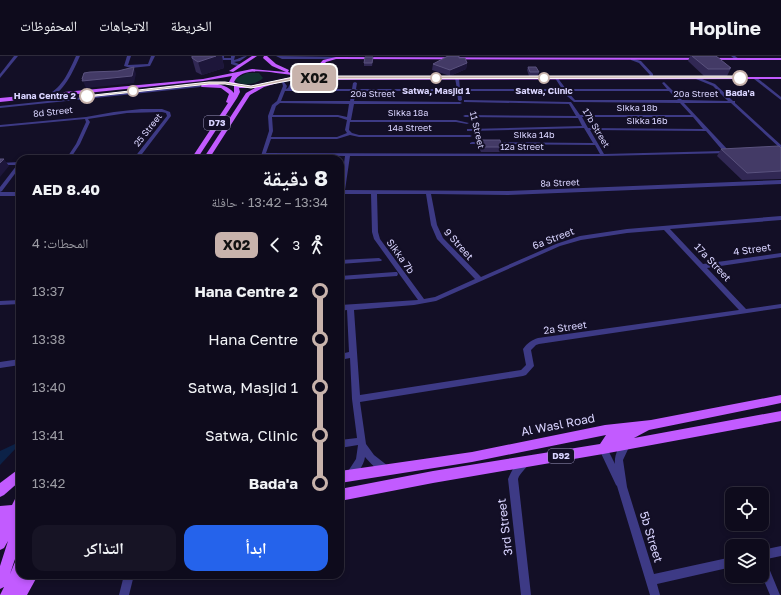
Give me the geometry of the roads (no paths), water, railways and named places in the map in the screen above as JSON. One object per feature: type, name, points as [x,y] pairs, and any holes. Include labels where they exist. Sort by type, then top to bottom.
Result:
[{"type":"main road","points":[[235,85],[232,79],[256,56]]},
{"type":"main road","points":[[265,56],[264,65],[273,79],[265,85]]},
{"type":"main road","points":[[265,56],[279,68],[297,78]]},
{"type":"main road","points":[[320,78],[317,75],[317,71],[321,62],[336,58],[359,57],[547,57],[632,59],[641,57],[735,57],[781,59]]},
{"type":"main road","points":[[173,90],[184,86],[198,84],[241,69],[255,70],[297,78],[781,78]]},
{"type":"main road","points":[[238,108],[254,93],[317,71]]},
{"type":"main road","points":[[21,102],[64,94],[209,83],[245,87],[265,85],[297,78]]},
{"type":"main road","points":[[157,82],[166,84]]},
{"type":"main road","points":[[0,100],[166,84],[198,84],[216,85],[227,89],[232,94],[229,99],[229,105]]},
{"type":"main road","name":"D73","points":[[197,155],[237,92],[235,85]]},
{"type":"main road","name":"D73","points":[[209,155],[248,94],[265,85]]},
{"type":"main road","points":[[0,104],[52,98],[64,94]]},
{"type":"main road","name":"Al Wasl Road","points":[[344,476],[472,457],[605,430],[651,425],[781,399]]},
{"type":"main road","name":"D92","points":[[344,494],[526,461],[626,445],[781,416]]},
{"type":"main road","points":[[603,449],[608,439],[631,434],[651,425]]},
{"type":"main road","points":[[0,491],[16,477]]},
{"type":"main road","points":[[0,513],[14,524]]},
{"type":"main road","points":[[0,582],[3,546],[14,524]]},
{"type":"main road","points":[[3,546],[14,524]]},
{"type":"main road","points":[[8,595],[16,576]]},
{"type":"main road","points":[[19,595],[29,579]]},
{"type":"street","points":[[0,78],[16,56]]},
{"type":"street","points":[[64,94],[78,56]]},
{"type":"street","points":[[129,56],[126,65],[129,67],[149,65],[153,56]]},
{"type":"street","points":[[222,56],[224,59],[232,60],[239,60],[245,56]]},
{"type":"street","points":[[278,56],[282,58],[336,58]]},
{"type":"street","points":[[632,59],[640,62],[652,75],[648,78]]},
{"type":"street","points":[[232,60],[241,69]]},
{"type":"street","points":[[264,154],[271,128],[270,116],[274,105],[279,102],[286,90],[297,78]]},
{"type":"street","points":[[457,78],[462,101]]},
{"type":"street","name":"17b Street","points":[[557,78],[603,155]]},
{"type":"street","points":[[698,78],[714,85],[734,102],[781,149]]},
{"type":"street","points":[[714,85],[713,80],[717,78]]},
{"type":"street","points":[[755,78],[781,99]]},
{"type":"street","points":[[282,83],[285,85],[286,90]]},
{"type":"street","points":[[349,132],[349,120],[355,83]]},
{"type":"street","points":[[664,83],[727,152]]},
{"type":"street","points":[[48,96],[56,93],[64,94],[173,90],[198,84]]},
{"type":"street","points":[[286,90],[670,90]]},
{"type":"street","points":[[0,107],[64,94]]},
{"type":"street","name":"20a Street","points":[[279,102],[734,102]]},
{"type":"street","name":"11 Street","points":[[464,109],[474,155]]},
{"type":"street","name":"8d Street","points":[[0,126],[155,110],[168,112]]},
{"type":"street","name":"25 Street","points":[[138,155],[169,116],[168,112]]},
{"type":"street","name":"Sikka 18a","points":[[270,116],[338,116],[349,120],[456,121],[467,123]]},
{"type":"street","name":"Sikka 18b","points":[[466,116],[694,116]]},
{"type":"street","points":[[74,155],[88,122],[86,118]]},
{"type":"street","name":"Sikka 16b","points":[[469,130],[587,128],[707,130]]},
{"type":"street","name":"14a Street","points":[[269,138],[337,138],[349,132],[356,136],[470,136]]},
{"type":"street","name":"Sikka 14b","points":[[472,143],[596,144]]},
{"type":"street","points":[[71,155],[78,144]]},
{"type":"street","points":[[773,150],[781,149]]},
{"type":"street","name":"12a Street","points":[[264,154],[603,155],[735,151]]},
{"type":"street","points":[[344,176],[348,154]]},
{"type":"street","points":[[0,164],[16,163]]},
{"type":"street","points":[[0,190],[16,168]]},
{"type":"street","points":[[9,178],[16,172]]},
{"type":"street","name":"8a Street","points":[[344,192],[527,193],[781,182]]},
{"type":"street","name":"Sikka 7b","points":[[374,193],[374,218],[378,239],[424,302]]},
{"type":"street","name":"9 Street","points":[[428,193],[434,225],[440,239],[480,280]]},
{"type":"street","points":[[0,194],[16,194]]},
{"type":"street","name":"6a Street","points":[[344,308],[424,302],[444,296],[569,241],[609,233],[779,219]]},
{"type":"street","name":"17a Street","points":[[666,228],[744,311]]},
{"type":"street","name":"4 Street","points":[[703,266],[781,255]]},
{"type":"street","points":[[344,262],[379,260]]},
{"type":"street","points":[[344,278],[395,274]]},
{"type":"street","points":[[0,303],[16,302]]},
{"type":"street","points":[[778,306],[781,312]]},
{"type":"street","name":"2a Street","points":[[356,399],[523,373],[530,366],[527,349],[533,343],[538,341],[778,306]]},
{"type":"street","points":[[344,476],[360,461],[362,443],[352,355],[350,307]]},
{"type":"street","points":[[344,356],[352,355]]},
{"type":"street","points":[[2,364],[16,362]]},
{"type":"street","points":[[2,364],[16,365]]},
{"type":"street","points":[[344,444],[362,443]]},
{"type":"street","points":[[362,443],[371,458],[385,470]]},
{"type":"street","name":"5b Street","points":[[622,487],[619,460],[626,445]]},
{"type":"street","name":"5b Street","points":[[603,449],[622,487],[655,595]]},
{"type":"street","name":"3rd Street","points":[[526,461],[516,471],[513,479],[526,595]]},
{"type":"street","points":[[769,554],[781,551]]},
{"type":"street","points":[[650,580],[725,564]]},
{"type":"street","points":[[124,595],[128,579]]},
{"type":"street","points":[[769,581],[775,595]]},
{"type":"water","points":[[16,444],[16,448],[0,465],[0,451]]},
{"type":"place","name":"Satwa, Masjid 1","points":[[436,78]]},
{"type":"place","name":"Satwa, Clinic","points":[[544,78]]},
{"type":"place","name":"Bada'a","points":[[740,78]]},
{"type":"place","name":"Hana Centre 2","points":[[87,96]]}]
